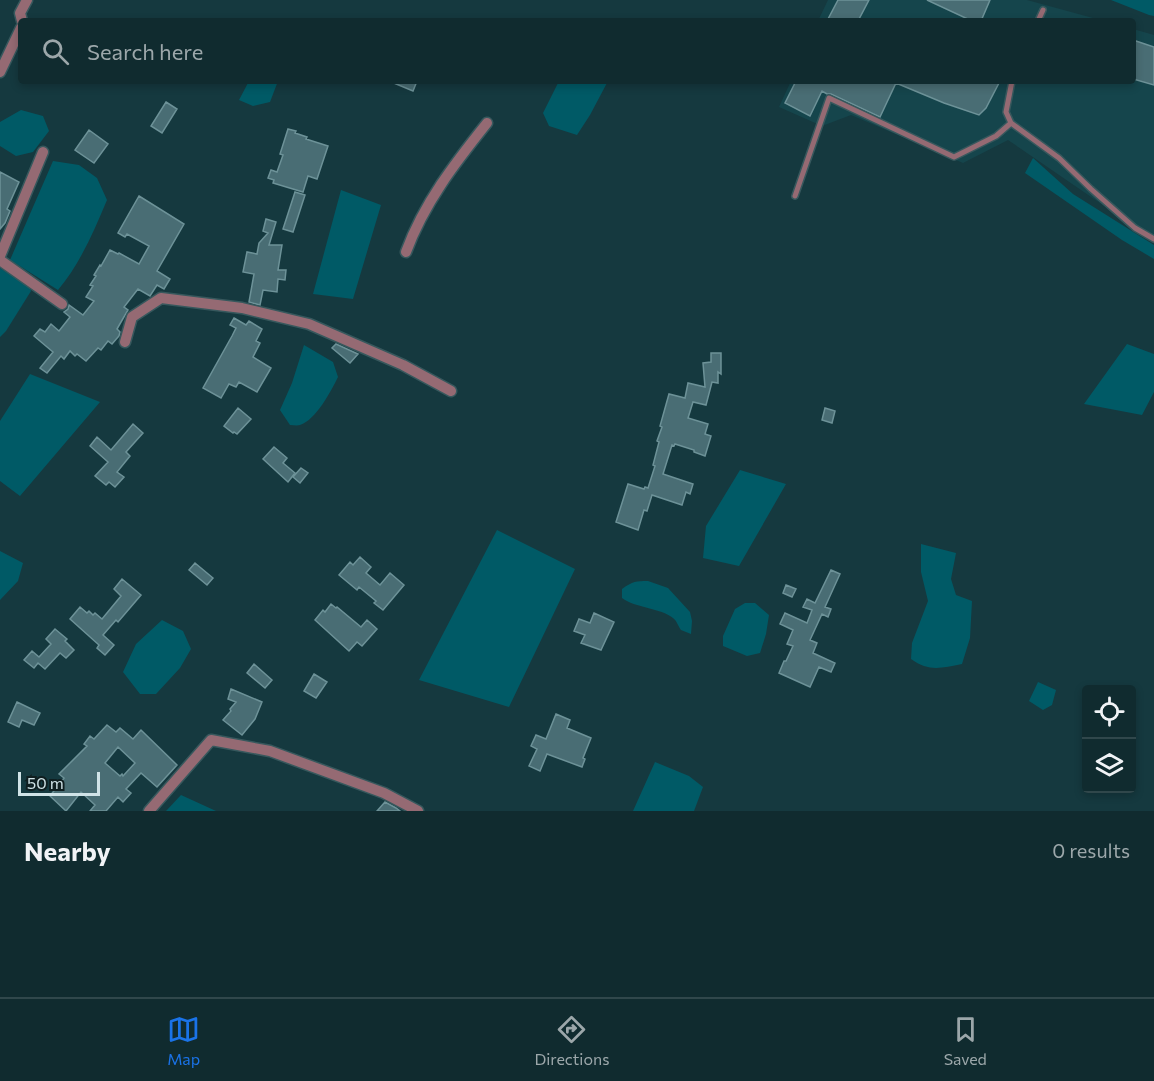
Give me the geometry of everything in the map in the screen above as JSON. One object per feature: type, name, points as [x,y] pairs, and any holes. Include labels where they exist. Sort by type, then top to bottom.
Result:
[{"type":"street","points":[[21,18],[20,14],[27,0]]},
{"type":"street","points":[[0,72],[18,34]]},
{"type":"street","points":[[406,252],[413,232],[429,203],[453,165],[487,123]]},
{"type":"street","points":[[43,152],[0,258],[62,304]]},
{"type":"street","points":[[125,342],[132,317],[161,298],[242,308],[309,324],[403,365],[451,391]]},
{"type":"street","points":[[149,811],[211,740],[270,751],[384,793],[418,811]]},
{"type":"lane","points":[[1039,18],[1043,10]]},
{"type":"lane","points":[[1011,84],[1006,112],[1011,123],[1059,158],[1135,228],[1154,239]]},
{"type":"lane","points":[[795,196],[829,98],[954,157],[996,136],[1011,123]]},
{"type":"shaded area","points":[[828,0],[1027,0],[1093,18],[819,18]]},
{"type":"shaded area","points":[[1111,0],[1154,0],[1154,16],[1149,15]]},
{"type":"shaded area","points":[[1136,30],[1154,35],[1154,240],[1008,140],[963,163],[851,115],[822,126],[779,107],[790,84],[1136,84]]},
{"type":"shaded area","points":[[247,84],[277,84],[270,102],[253,106],[239,100]]},
{"type":"shaded area","points":[[558,84],[606,84],[577,135],[549,126],[543,113]]},
{"type":"shaded area","points":[[21,110],[43,116],[49,131],[33,152],[16,156],[0,146],[0,122]]},
{"type":"shaded area","points":[[1033,158],[1073,194],[1154,245],[1154,259],[1122,240],[1025,173]]},
{"type":"shaded area","points":[[53,161],[79,165],[97,178],[107,200],[80,258],[58,290],[10,260]]},
{"type":"shaded area","points":[[341,190],[381,205],[353,299],[313,294]]},
{"type":"shaded area","points":[[0,268],[29,286],[31,291],[0,337]]},
{"type":"shaded area","points":[[1127,344],[1154,354],[1154,392],[1142,415],[1084,404]]},
{"type":"shaded area","points":[[304,345],[333,362],[338,377],[312,417],[300,425],[290,425],[280,410],[292,383]]},
{"type":"shaded area","points":[[30,374],[100,402],[20,496],[0,481],[0,421]]},
{"type":"shaded area","points":[[740,470],[786,484],[739,566],[703,558],[706,526]]},
{"type":"shaded area","points":[[497,530],[575,569],[509,707],[419,680]]},
{"type":"shaded area","points":[[921,544],[956,553],[951,579],[956,595],[972,601],[970,638],[962,664],[941,668],[930,667],[911,659],[912,643],[928,601],[921,572]]},
{"type":"shaded area","points":[[0,551],[23,563],[18,581],[0,600]]},
{"type":"shaded area","points":[[648,581],[668,588],[690,612],[691,634],[681,630],[674,619],[668,615],[622,598],[622,589],[626,586],[635,582]]},
{"type":"shaded area","points":[[745,603],[755,603],[769,615],[760,653],[747,656],[723,646],[723,636],[735,609]]},
{"type":"shaded area","points":[[162,620],[183,631],[191,649],[180,668],[156,694],[140,694],[123,672],[136,644]]},
{"type":"shaded area","points":[[1038,682],[1056,690],[1052,705],[1043,710],[1029,701]]},
{"type":"shaded area","points":[[655,762],[689,776],[703,787],[694,811],[633,811]]},
{"type":"shaded area","points":[[181,795],[216,811],[166,811]]},
{"type":"building","points":[[838,0],[869,0],[860,18],[829,18]]},
{"type":"building","points":[[927,0],[990,0],[982,18],[966,18]]},
{"type":"building","points":[[1136,41],[1154,47],[1154,85],[1136,80]]},
{"type":"building","points":[[396,84],[416,84],[413,91]]},
{"type":"building","points":[[794,84],[896,84],[880,117],[822,91],[810,116],[785,103]]},
{"type":"building","points":[[898,84],[998,84],[986,108],[979,115]]},
{"type":"building","points":[[166,102],[177,109],[162,133],[151,126]]},
{"type":"building","points":[[288,129],[307,137],[306,139],[328,146],[317,179],[308,176],[303,192],[273,183],[274,180],[268,178],[271,170],[277,172]]},
{"type":"building","points":[[89,130],[108,144],[94,163],[75,150]]},
{"type":"building","points":[[0,172],[19,182],[7,209],[10,211],[0,229]]},
{"type":"building","points":[[295,192],[305,195],[293,232],[283,229]]},
{"type":"building","points":[[139,196],[184,224],[157,271],[170,279],[164,289],[157,285],[150,296],[138,289],[124,307],[128,310],[117,329],[120,332],[119,336],[112,344],[108,341],[101,350],[98,348],[86,361],[70,351],[64,359],[61,356],[47,373],[40,368],[53,352],[34,336],[40,329],[45,332],[51,324],[59,331],[70,317],[64,312],[69,305],[83,315],[94,301],[86,297],[93,286],[90,285],[96,276],[94,275],[110,250],[139,264],[149,246],[127,234],[125,237],[118,233]]},
{"type":"building","points":[[266,219],[276,222],[269,245],[282,245],[278,270],[286,270],[285,280],[278,279],[277,292],[263,290],[260,305],[249,302],[254,274],[243,272],[247,252],[257,254],[259,243],[268,233],[263,231]]},
{"type":"building","points":[[234,318],[246,325],[249,321],[262,329],[256,341],[260,343],[253,357],[271,368],[257,392],[239,382],[236,387],[229,384],[221,398],[203,388],[236,328],[230,325]]},
{"type":"building","points":[[336,344],[358,354],[350,363],[332,348]]},
{"type":"building","points":[[711,353],[721,353],[721,374],[718,372],[718,383],[712,382],[706,405],[693,402],[688,418],[708,424],[705,434],[711,436],[705,456],[694,450],[672,445],[663,474],[693,484],[690,494],[686,492],[682,505],[652,495],[647,511],[644,510],[638,530],[616,522],[628,484],[648,488],[655,466],[653,465],[659,442],[657,441],[669,394],[685,398],[688,383],[705,387],[703,363],[711,362]]},
{"type":"building","points":[[238,408],[251,419],[237,434],[224,426]]},
{"type":"building","points":[[825,408],[835,411],[832,423],[822,420]]},
{"type":"building","points":[[133,424],[143,433],[126,452],[130,456],[117,472],[124,477],[115,487],[109,482],[106,485],[95,476],[108,462],[90,446],[97,437],[111,450]]},
{"type":"building","points":[[274,447],[287,458],[283,463],[295,473],[288,482],[263,459]]},
{"type":"building","points":[[301,468],[308,473],[300,483],[293,477]]},
{"type":"building","points":[[360,557],[371,567],[366,573],[380,585],[390,573],[404,585],[383,610],[359,587],[357,590],[339,575],[350,562],[353,565]]},
{"type":"building","points":[[195,563],[213,578],[207,585],[189,570]]},
{"type":"building","points":[[831,570],[840,574],[825,607],[831,609],[828,617],[822,614],[810,640],[817,643],[813,653],[835,663],[831,672],[819,667],[810,687],[779,673],[793,646],[787,644],[793,630],[780,624],[785,613],[807,623],[812,610],[803,607],[807,599],[815,603]]},
{"type":"building","points":[[122,579],[141,595],[118,622],[116,620],[103,635],[114,645],[105,655],[97,648],[99,645],[70,619],[80,607],[87,613],[89,611],[93,615],[95,613],[102,619],[121,596],[114,589]]},
{"type":"building","points":[[786,585],[796,589],[792,597],[783,593]]},
{"type":"building","points":[[331,604],[361,627],[367,620],[377,629],[362,646],[357,642],[349,651],[315,620]]},
{"type":"building","points":[[594,613],[614,622],[601,650],[581,643],[585,635],[574,631],[579,619],[590,623]]},
{"type":"building","points":[[55,629],[67,639],[65,641],[74,650],[66,658],[60,653],[45,669],[38,663],[34,668],[24,660],[32,651],[39,657],[51,644],[46,639]]},
{"type":"building","points":[[254,664],[272,680],[265,688],[247,673]]},
{"type":"building","points":[[314,674],[327,682],[316,698],[304,691]]},
{"type":"building","points":[[231,689],[262,702],[255,719],[242,735],[223,720],[236,702],[228,699]]},
{"type":"building","points":[[17,702],[40,713],[34,725],[22,720],[19,727],[8,722]]},
{"type":"building","points":[[556,714],[570,720],[567,728],[591,738],[582,767],[547,754],[540,771],[529,766],[537,749],[531,746],[536,735],[546,739]]},
{"type":"building","points":[[107,725],[116,732],[120,728],[133,739],[141,730],[177,765],[157,787],[141,773],[126,789],[131,793],[123,802],[118,797],[106,811],[90,811],[95,805],[81,792],[66,811],[50,796],[64,778],[59,774],[87,746],[84,744],[90,736],[94,739]],"holes":[[[118,747],[135,763],[123,776],[105,763]]]},
{"type":"building","points":[[385,802],[396,808],[400,811],[377,811]]}]
